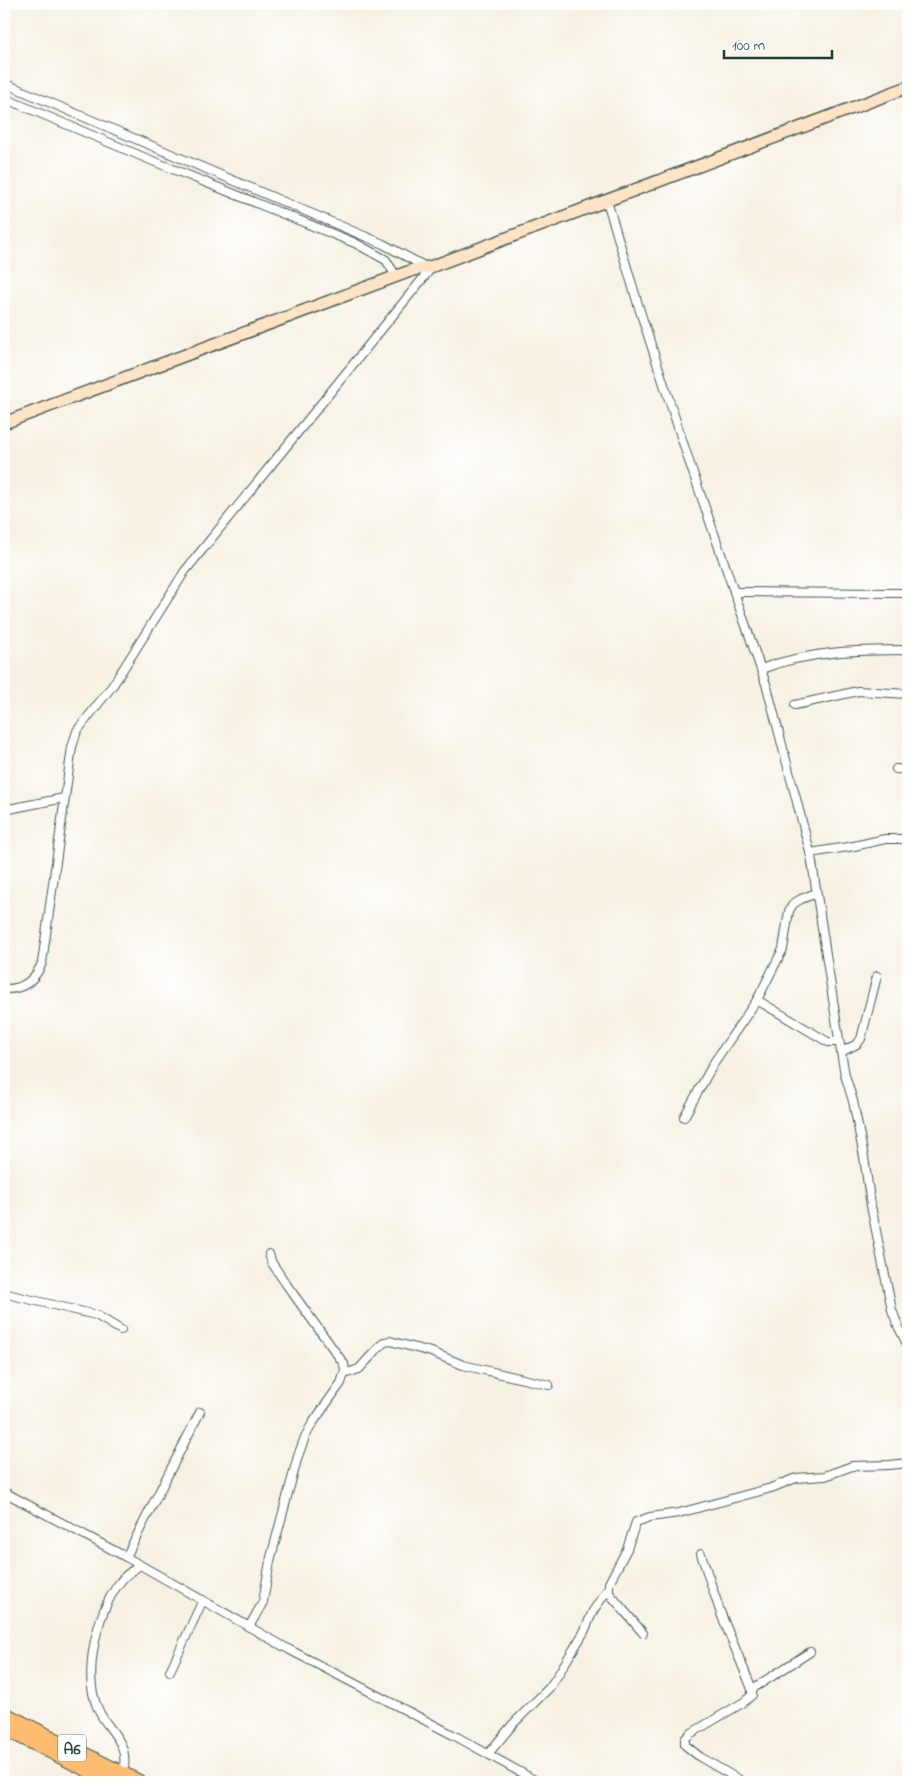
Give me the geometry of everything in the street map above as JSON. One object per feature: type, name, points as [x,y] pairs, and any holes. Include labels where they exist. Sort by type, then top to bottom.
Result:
[{"type":"highway","name":"A6","points":[[4,1714],[139,1782]]},
{"type":"highway","name":"A6","points":[[4,1728],[112,1782]]},
{"type":"main road","points":[[4,423],[396,276],[430,267],[908,87]]},
{"type":"street","points":[[4,83],[383,244],[430,267],[185,572],[113,684],[77,731],[72,747],[64,798],[42,963],[38,974],[31,980],[15,990],[4,989]]},
{"type":"street","points":[[4,98],[355,243],[386,260],[396,276]]},
{"type":"street","points":[[607,201],[642,320],[761,669],[810,852],[845,1076],[853,1101],[871,1206],[892,1310],[908,1346]]},
{"type":"street","points":[[734,592],[908,593]]},
{"type":"street","points":[[761,669],[784,660],[830,652],[908,650]]},
{"type":"street","points":[[795,705],[858,691],[908,694]]},
{"type":"street","points":[[896,769],[908,770]]},
{"type":"street","points":[[4,810],[64,798]]},
{"type":"street","points":[[810,852],[854,846],[885,839],[908,839]]},
{"type":"street","points":[[684,1117],[716,1061],[757,1000],[783,949],[789,912],[793,904],[801,898],[816,893]]},
{"type":"street","points":[[841,1052],[861,1039],[877,976]]},
{"type":"street","points":[[757,1000],[828,1042],[839,1042]]},
{"type":"street","points":[[249,1627],[263,1602],[270,1561],[300,1449],[312,1424],[342,1382],[344,1374],[344,1364],[286,1284],[272,1263],[269,1254]]},
{"type":"street","points":[[4,1295],[7,1294],[96,1315],[121,1330]]},
{"type":"street","points":[[344,1374],[359,1369],[381,1345],[390,1341],[431,1352],[463,1365],[548,1386]]},
{"type":"street","points":[[126,1558],[200,1412]]},
{"type":"street","points":[[643,1633],[609,1593],[608,1589],[608,1583],[627,1549],[635,1524],[640,1520],[706,1506],[771,1488],[796,1478],[825,1476],[852,1466],[908,1463]]},
{"type":"street","points":[[4,1492],[140,1565],[249,1627],[538,1782]]},
{"type":"street","points":[[701,1554],[721,1614],[752,1689],[752,1695],[744,1702],[690,1734],[685,1739],[685,1745],[691,1751],[744,1782]]},
{"type":"street","points":[[124,1774],[124,1754],[119,1742],[98,1710],[94,1697],[91,1681],[92,1666],[99,1628],[117,1586],[129,1572],[140,1565]]},
{"type":"street","points":[[488,1754],[513,1724],[549,1688],[584,1632],[593,1611],[608,1589]]},
{"type":"street","points":[[170,1672],[202,1600]]},
{"type":"street","points":[[752,1689],[810,1652]]}]
